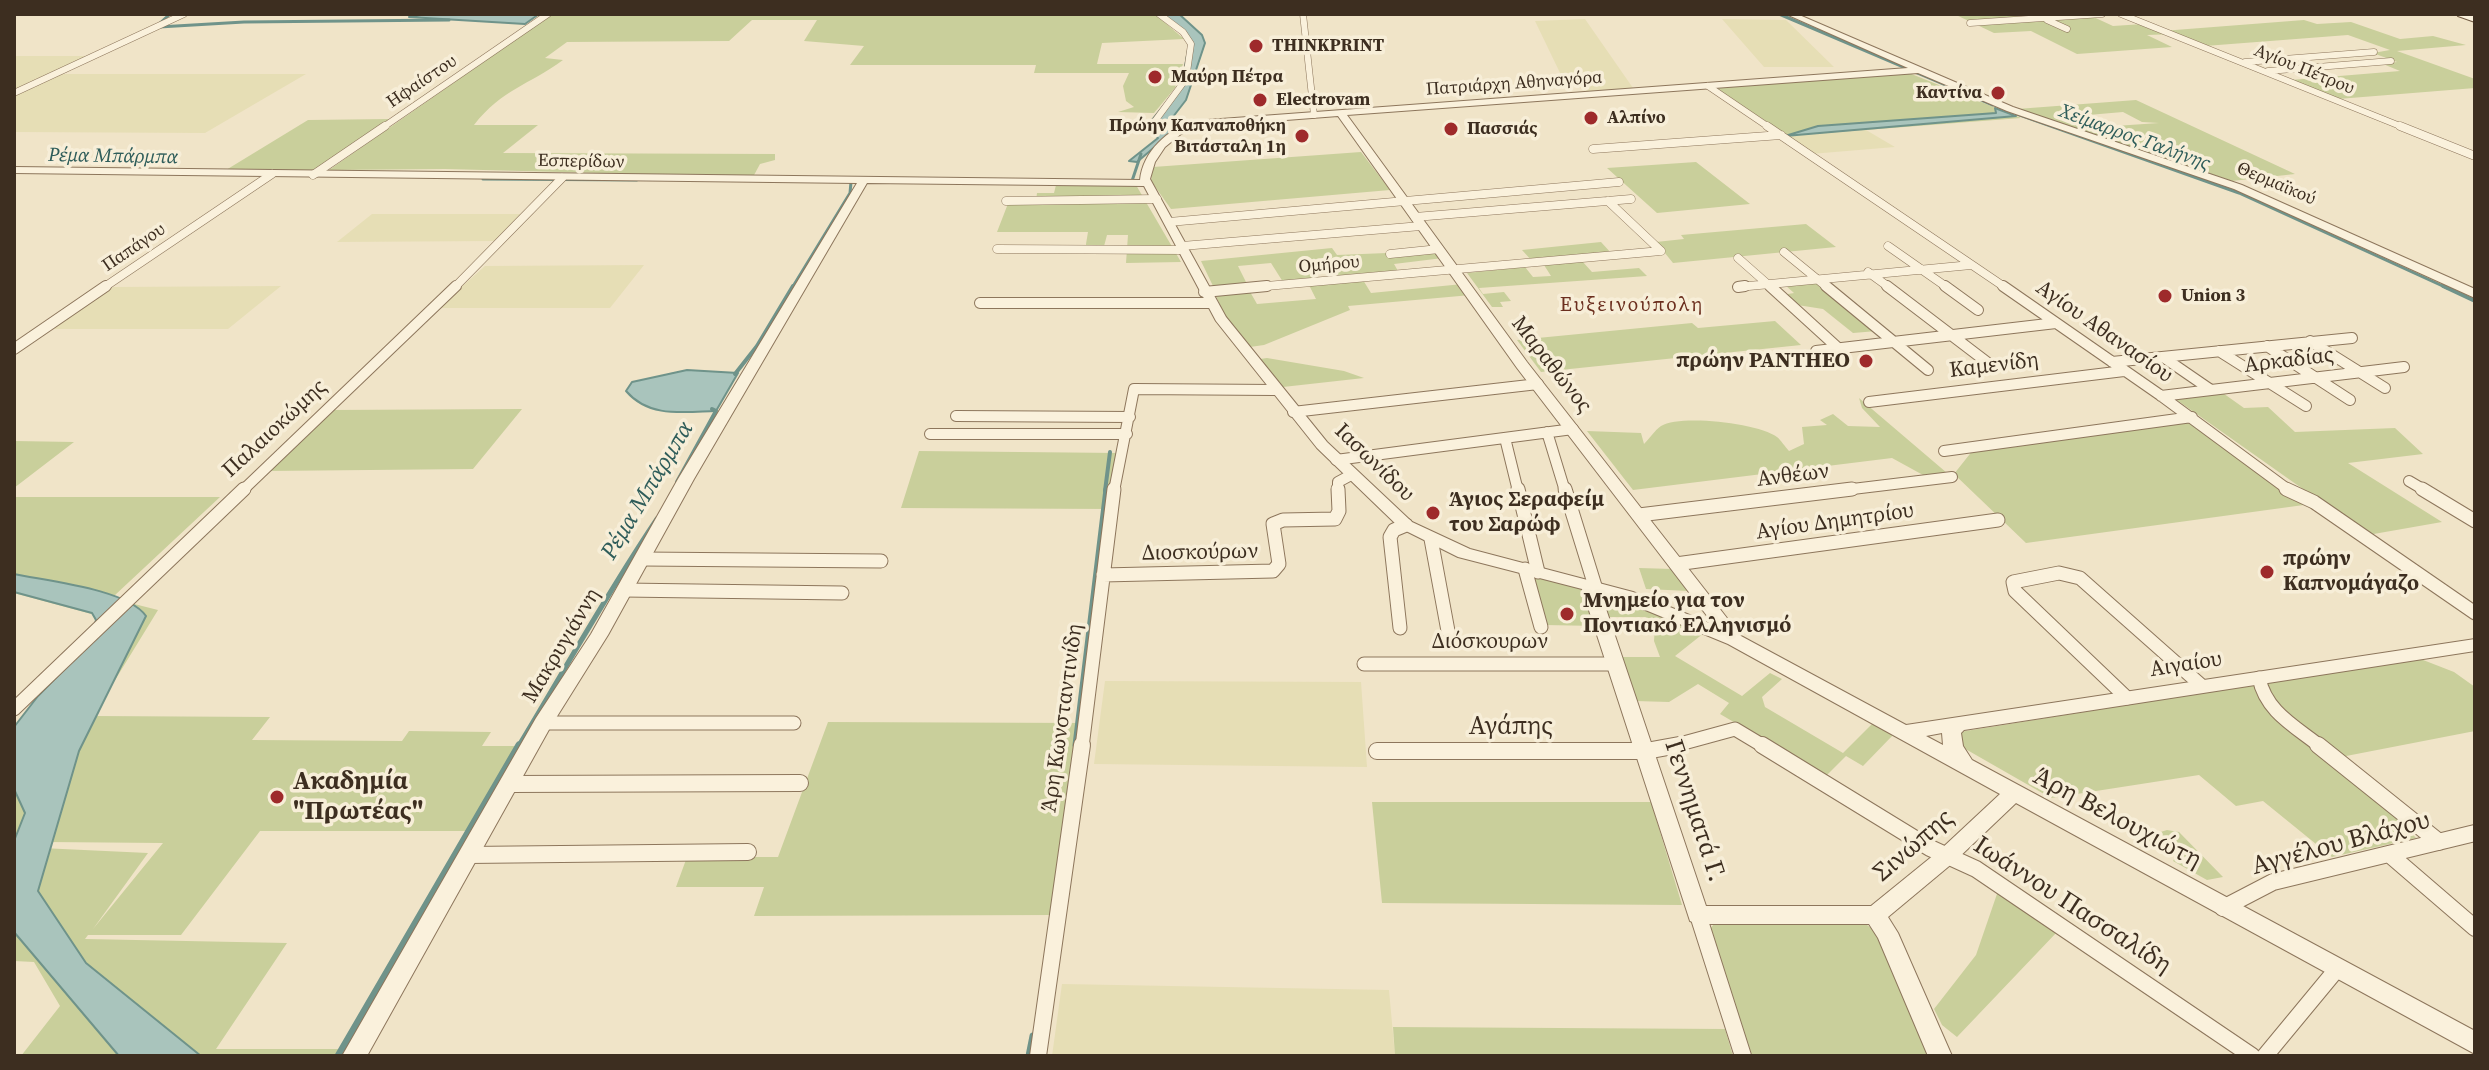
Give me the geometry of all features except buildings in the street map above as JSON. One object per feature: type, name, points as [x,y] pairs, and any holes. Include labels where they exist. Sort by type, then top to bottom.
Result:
[{"type":"main road","points":[[2461,14],[2474,16]]},
{"type":"street","points":[[14,93],[184,14]]},
{"type":"street","name":"Ηφαίστου","points":[[313,175],[548,14]]},
{"type":"street","points":[[1159,14],[1183,32],[1191,43],[1186,79],[1155,121],[1183,129]]},
{"type":"street","points":[[1303,14],[1314,115]]},
{"type":"street","name":"Θερμαϊκού","points":[[1790,14],[2038,119],[2243,189],[2475,294]]},
{"type":"street","points":[[2033,14],[2067,29]]},
{"type":"street","points":[[1970,23],[2102,14]]},
{"type":"street","name":"Αγίου Πέτρου","points":[[2121,14],[2475,156]]},
{"type":"street","points":[[2241,62],[2374,52]]},
{"type":"street","points":[[2265,71],[2391,61]]},
{"type":"street","name":"Πατριάρχη Αθηναγόρα","points":[[1183,129],[1200,123],[1918,70]]},
{"type":"street","name":"Αγίου Αθανασίου","points":[[1708,86],[2192,417],[2303,500],[2314,502],[2475,613]]},
{"type":"street","name":"Μαραθώνος","points":[[1341,113],[1538,384],[1734,640]]},
{"type":"street","points":[[1147,183],[1148,162],[1183,129]]},
{"type":"street","points":[[1593,149],[1781,135]]},
{"type":"street","name":"Εσπερίδων","points":[[16,171],[1147,183]]},
{"type":"street","name":"Παπάγου","points":[[14,349],[272,174]]},
{"type":"street","name":"Παλαιοκώμης","points":[[14,709],[429,313],[562,178]]},
{"type":"street","name":"Μακρυγιάννη","points":[[354,1056],[543,723],[863,181]]},
{"type":"street","points":[[1169,222],[1619,182]]},
{"type":"street","name":"Ιασωνίδου","points":[[1147,183],[1207,297],[1275,390],[1336,460],[1406,525],[1464,553],[1592,586],[1681,616],[1734,640]]},
{"type":"street","points":[[1006,201],[1157,199]]},
{"type":"street","points":[[997,249],[1183,248],[1421,225],[1631,199]]},
{"type":"street","name":"Ομήρου","points":[[980,303],[1207,297],[1661,251],[1608,201]]},
{"type":"street","points":[[1888,246],[1978,310]]},
{"type":"street","points":[[1390,254],[1439,249]]},
{"type":"street","points":[[1784,252],[1928,370]]},
{"type":"street","points":[[1738,258],[1838,348]]},
{"type":"street","points":[[1738,287],[1868,272],[1971,265]]},
{"type":"street","points":[[1868,272],[1988,363]]},
{"type":"street","points":[[1816,351],[2056,323]]},
{"type":"street","points":[[2112,362],[2352,338]]},
{"type":"street","name":"Αρκαδίας","points":[[2310,341],[2361,372]]},
{"type":"street","points":[[2267,346],[2350,400]]},
{"type":"street","points":[[2219,351],[2306,406]]},
{"type":"street","points":[[2163,357],[2211,390]]},
{"type":"street","points":[[2361,372],[2404,367]]},
{"type":"street","name":"Καμενίδη","points":[[1869,402],[2124,371]]},
{"type":"street","points":[[2361,372],[2385,388]]},
{"type":"street","name":"Αρκαδίας","points":[[2161,396],[2361,372]]},
{"type":"street","points":[[1293,412],[1538,384]]},
{"type":"street","name":"Άρη Κωνσταντινίδη","points":[[1038,1056],[1051,983],[1117,463],[1123,458],[1134,389],[1275,390]]},
{"type":"street","points":[[956,416],[1130,417]]},
{"type":"street","points":[[1944,451],[2192,417]]},
{"type":"street","points":[[1336,460],[1573,429]]},
{"type":"street","points":[[1547,432],[1592,586]]},
{"type":"street","points":[[930,434],[1127,434]]},
{"type":"street","points":[[1505,438],[1541,627]]},
{"type":"street","name":"Διοσκούρων","points":[[1103,575],[1273,571],[1279,564],[1273,524],[1283,520],[1336,518],[1338,482],[1351,475]]},
{"type":"street","name":"Ανθέων","points":[[1639,515],[1952,477]]},
{"type":"street","points":[[2409,481],[2475,521]]},
{"type":"street","name":"Αγίου Δημητρίου","points":[[1676,564],[1998,520]]},
{"type":"street","points":[[1400,628],[1390,537],[1394,530],[1406,525]]},
{"type":"street","points":[[1431,539],[1448,631]]},
{"type":"street","points":[[642,559],[881,561]]},
{"type":"street","points":[[2127,698],[2012,585],[2018,579],[2059,573],[2083,580],[2202,686]]},
{"type":"street","name":"Γεννηματά Γ.","points":[[1592,586],[1743,1056]]},
{"type":"street","points":[[624,590],[842,593]]},
{"type":"street","points":[[1681,616],[1703,613],[1707,603]]},
{"type":"street","name":"Άρη Βελουχιώτη","points":[[1734,640],[2012,794],[2475,1043]]},
{"type":"street","name":"Αιγαίου","points":[[1904,732],[2475,645]]},
{"type":"street","name":"Διόσκουρων","points":[[1364,664],[1616,664]]},
{"type":"street","points":[[2259,678],[2263,697],[2280,715],[2439,842]]},
{"type":"street","points":[[543,723],[794,723]]},
{"type":"street","points":[[1959,723],[1951,731],[1951,741],[1960,759],[1971,771]]},
{"type":"street","name":"Ιωάννου Πασσαλίδη","points":[[1646,751],[1677,746],[1735,729],[1947,856],[1976,869],[2252,1056]]},
{"type":"street","name":"Αγάπης","points":[[1377,751],[1646,751]]},
{"type":"street","points":[[509,784],[800,783]]},
{"type":"street","name":"Σινώπης","points":[[1698,915],[1875,915],[1947,856],[2012,794]]},
{"type":"street","name":"Αγγέλου Βλάχου","points":[[2223,908],[2273,882],[2475,833]]},
{"type":"street","points":[[468,855],[748,852]]},
{"type":"street","points":[[2389,854],[2475,928]]},
{"type":"street","points":[[1875,915],[1887,933],[1940,1056]]},
{"type":"street","points":[[2265,1056],[2337,969]]},
{"type":"shaded area","points":[[1585,19],[1633,88],[1586,92],[1561,75],[1535,21]]},
{"type":"shaded area","points":[[1722,19],[1786,20],[1834,67],[1764,67]]},
{"type":"shaded area","points":[[14,56],[95,56],[59,74],[306,74],[205,133],[14,132]]},
{"type":"shaded area","points":[[1866,130],[1895,147],[1811,154],[1788,136]]},
{"type":"shaded area","points":[[372,214],[523,214],[494,241],[337,242]]},
{"type":"shaded area","points":[[644,265],[610,308],[438,308],[485,266]]},
{"type":"shaded area","points":[[281,286],[228,329],[53,329],[113,287]]},
{"type":"shaded area","points":[[1105,681],[1361,682],[1367,767],[1094,764]]},
{"type":"shaded area","points":[[1062,984],[1389,990],[1395,1056],[1052,1056]]},
{"type":"green space","points":[[552,14],[1155,14],[1184,39],[1102,43],[1097,64],[1183,64],[1175,88],[1154,113],[1118,112],[1134,107],[1126,101],[1123,86],[1129,73],[1034,73],[1036,65],[850,65],[864,46],[804,41],[817,20],[752,20],[729,41],[567,42],[545,58],[563,60],[495,103],[474,125],[538,125],[503,153],[775,154],[775,160],[760,164],[753,177],[445,169],[329,170]]},
{"type":"green space","points":[[1954,14],[2087,14],[2113,26],[2143,24],[2162,31],[2304,20],[2317,24],[2351,22],[2400,39],[2433,36],[2466,45],[2397,51],[2475,79],[2475,88],[2338,99],[2291,80],[2400,71],[2383,64],[2397,62],[2373,53],[2390,50],[2348,35],[2205,46],[2175,34],[2147,35],[2172,47],[2077,54],[2031,31],[1994,33]]},
{"type":"green space","points":[[1909,73],[2021,118],[1788,136],[1716,88]]},
{"type":"green space","points":[[2136,100],[2295,174],[2232,181],[2017,109]],"holes":[[[2123,112],[2142,122],[2159,123],[2085,128],[2065,117]]]},
{"type":"green space","points":[[390,119],[314,172],[226,170],[308,120]]},
{"type":"green space","points":[[1361,152],[1390,190],[1171,209],[1151,181],[1153,167]]},
{"type":"green space","points":[[1696,162],[1750,204],[1657,213],[1607,168]]},
{"type":"green space","points":[[1056,185],[1136,185],[1181,262],[1126,263],[1128,235],[1107,235],[1103,250],[1085,250],[1088,232],[997,232],[1009,201],[1036,201],[1037,193],[1054,193]]},
{"type":"green space","points":[[1806,224],[1836,247],[1673,263],[1656,242],[1684,239],[1681,235]]},
{"type":"green space","points":[[1601,242],[1612,254],[1532,261],[1522,250]]},
{"type":"green space","points":[[1332,248],[1337,255],[1437,251],[1443,258],[1394,264],[1398,271],[1334,277],[1328,268],[1309,270],[1313,280],[1283,282],[1271,263],[1238,266],[1248,286],[1213,286],[1201,261]]},
{"type":"green space","points":[[1582,261],[1592,272],[1639,268],[1647,276],[1479,288],[1483,294],[1504,292],[1511,301],[1500,302],[1503,307],[1492,307],[1467,273],[1525,267],[1533,277],[1551,276],[1544,265]]},
{"type":"green space","points":[[1363,280],[1371,293],[1463,284],[1471,295],[1348,306],[1350,310],[1264,345],[1250,347],[1226,318],[1214,292],[1249,290],[1257,304],[1316,299],[1309,285]]},
{"type":"green space","points":[[1814,281],[1877,331],[1853,333],[1823,309],[1791,304],[1782,295],[1794,293],[1785,285]]},
{"type":"green space","points":[[1775,321],[1801,345],[1541,372],[1517,340],[1692,323],[1698,328]]},
{"type":"green space","points":[[1260,359],[1344,371],[1364,378],[1283,387]]},
{"type":"green space","points":[[2220,391],[2244,408],[2268,407],[2295,432],[2395,428],[2423,454],[2348,463],[2442,522],[2368,535],[2174,398]]},
{"type":"green space","points":[[1859,398],[1947,473],[1923,475],[1892,458],[1633,490],[1587,431],[1641,433],[1644,444],[1661,426],[1671,422],[1719,422],[1768,432],[1789,451],[1804,444],[1802,427],[1827,425],[1820,420],[1833,414],[1848,426],[1880,427],[1862,408]]},
{"type":"green space","points":[[522,409],[473,469],[266,471],[330,410]]},
{"type":"green space","points":[[2191,421],[2311,504],[2026,543],[1954,474],[1973,450]]},
{"type":"green space","points":[[14,441],[74,442],[14,488]]},
{"type":"green space","points":[[919,451],[1119,453],[1111,509],[901,508]]},
{"type":"green space","points":[[14,497],[220,497],[114,596],[27,577],[158,610],[93,716],[270,717],[252,740],[402,741],[409,731],[491,732],[482,746],[520,746],[470,831],[260,831],[181,935],[88,935],[85,939],[287,943],[216,1049],[348,1049],[344,1056],[21,1056],[60,1006],[34,962],[14,961],[14,726],[116,626],[99,616],[14,593]],"holes":[[[46,842],[163,843],[93,929],[148,853],[41,848]]]},
{"type":"green space","points":[[1639,568],[1673,569],[1689,591],[1646,589]]},
{"type":"green space","points":[[1532,576],[1587,590],[1597,626],[1545,625]]},
{"type":"green space","points":[[1599,593],[1704,633],[1675,656],[1742,696],[1770,673],[1782,679],[1762,697],[1765,707],[1843,753],[1873,723],[1894,734],[1863,766],[1846,756],[1826,776],[1720,714],[1729,703],[1698,684],[1669,702],[1635,701],[1621,657],[1660,657],[1654,641],[1655,625],[1645,617],[1607,617]]},
{"type":"green space","points":[[2418,658],[2454,672],[2475,687],[2475,731],[2341,757],[2416,838],[2332,857],[2263,801],[2236,806],[2199,775],[2051,798],[1941,735]]},
{"type":"green space","points":[[828,722],[1083,723],[1053,915],[754,916],[764,887],[676,887],[687,857],[778,857]]},
{"type":"green space","points":[[1372,802],[1651,802],[1682,905],[1382,903]]},
{"type":"green space","points":[[2167,830],[2179,832],[2223,877],[2207,880],[2173,861],[2176,856],[2141,838]]},
{"type":"green space","points":[[1998,891],[2057,932],[1957,1037],[1942,1025],[1934,1009],[1976,955]]},
{"type":"green space","points":[[1714,924],[1867,925],[1876,932],[1928,1056],[1751,1056],[1709,930]]},
{"type":"green space","points":[[1393,1027],[1725,1029],[1733,1056],[1395,1056]]},
{"type":"water","points":[[427,14],[539,14],[525,24],[409,17]]},
{"type":"water","points":[[1161,14],[1179,14],[1202,35],[1205,43],[1186,100],[1169,122],[1183,123],[1137,162],[1129,161],[1158,138],[1148,125],[1182,83],[1190,39]]},
{"type":"water","points":[[1995,108],[2016,116],[1785,136],[1818,126],[1996,113]]},
{"type":"water","points":[[687,370],[738,373],[716,411],[667,412],[645,406],[626,391],[632,382]]},
{"type":"water","points":[[14,574],[105,593],[122,599],[146,616],[79,751],[38,891],[86,963],[201,1056],[119,1056],[14,932],[14,841],[25,813],[14,789],[14,727],[38,696],[89,644],[96,620],[92,613],[14,592]]},
{"type":"waterway","name":"Ρέμα Μπάρμπα","points":[[159,24],[170,14]]},
{"type":"waterway","name":"Χείμαρρος Γαλήνης","points":[[1779,14],[1993,105]]},
{"type":"waterway","name":"Ρέμα Μπάρμπα","points":[[159,27],[244,22],[449,20]]},
{"type":"waterway","name":"Χείμαρρος Γαλήνης","points":[[2017,114],[2239,193],[2447,288]]},
{"type":"waterway","points":[[1131,184],[1141,154]]},
{"type":"waterway","name":"Ρέμα Μπάρμπα","points":[[483,179],[637,180]]},
{"type":"waterway","name":"Ρέμα Μπάρμπα","points":[[792,288],[850,193],[851,182]]},
{"type":"waterway","name":"Ρέμα Μπάρμπα","points":[[735,374],[757,346],[793,286]]},
{"type":"waterway","name":"Χείμαρρος Γαλήνης","points":[[2443,286],[2475,301]]},
{"type":"waterway","name":"Ρέμα Μπάρμπα","points":[[677,482],[716,411],[712,409]]},
{"type":"waterway","points":[[1105,491],[1110,452]]},
{"type":"waterway","points":[[1075,745],[1106,489]]},
{"type":"waterway","name":"Ρέμα Μπάρμπα","points":[[518,747],[657,519]]},
{"type":"waterway","name":"Ρέμα Μπάρμπα","points":[[338,1056],[519,745]]},
{"type":"waterway","points":[[1029,1056],[1033,1036]]},
{"type":"place","name":"THINKPRINT","points":[[1256,46]]},
{"type":"place","name":"Μαύρη Πέτρα","points":[[1155,77]]},
{"type":"place","name":"Καντίνα","points":[[1998,93]]},
{"type":"place","name":"Electrovam","points":[[1260,100]]},
{"type":"place","name":"Αλπίνο","points":[[1591,118]]},
{"type":"place","name":"Πασσιάς","points":[[1451,129]]},
{"type":"place","name":"Πρώην Καπναποθήκη Βιτάσταλη 1η","points":[[1302,136]]},
{"type":"place","name":"Union 3","points":[[2165,296]]},
{"type":"place","name":"πρώην PANTHEO","points":[[1866,361]]},
{"type":"place","name":"Άγιος Σεραφείμ του Σαρώφ","points":[[1433,513]]},
{"type":"place","name":"πρώην Καπνομάγαζο","points":[[2267,572]]},
{"type":"place","name":"Μνημείο για τον Ποντιακό Ελληνισμό","points":[[1567,614]]},
{"type":"place","name":"Ακαδημία \"Πρωτέας\"","points":[[277,797]]},
{"type":"district","name":"Ευξεινούπολη","points":[[1632,306]]}]
